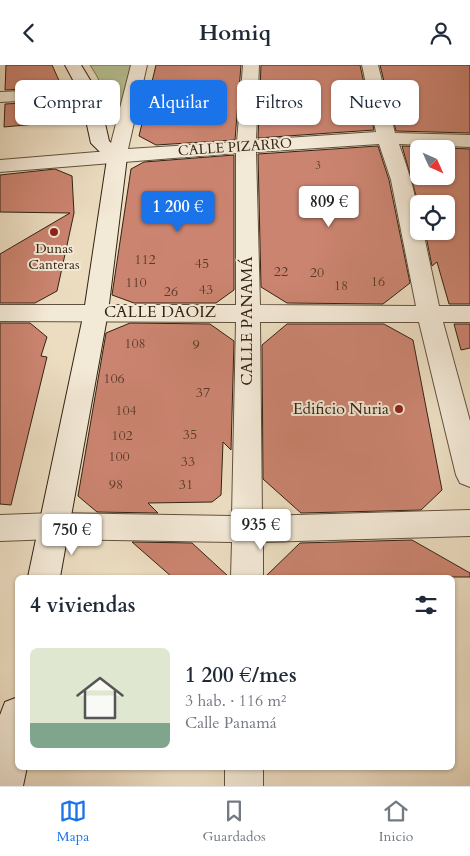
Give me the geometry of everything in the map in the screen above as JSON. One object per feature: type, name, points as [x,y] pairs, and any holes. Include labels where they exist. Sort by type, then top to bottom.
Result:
[{"type":"street","points":[[73,65],[82,80]]},
{"type":"street","points":[[44,575],[96,312],[116,157],[139,65]]},
{"type":"street","name":"CALLE PANAMÁ","points":[[247,575],[248,312],[246,147],[251,65]]},
{"type":"street","points":[[370,65],[388,138],[401,180],[429,313],[470,475]]},
{"type":"street","points":[[0,97],[15,96]]},
{"type":"street","points":[[96,125],[100,143],[116,157]]},
{"type":"street","name":"CALLE PIZARRO","points":[[0,166],[151,153],[388,138],[470,141]]},
{"type":"street","name":"CALLE DAOIZ","points":[[0,313],[248,312],[470,314]]},
{"type":"street","points":[[0,528],[54,526],[247,529],[470,523]]},
{"type":"street","points":[[4,786],[15,730]]},
{"type":"street","points":[[244,770],[244,786]]},
{"type":"green space","points":[[90,65],[134,65],[120,109],[120,80],[98,80]]},
{"type":"building","points":[[6,65],[52,65],[59,80],[15,80],[15,89],[5,90]]},
{"type":"building","points":[[156,65],[241,65],[240,80],[237,80],[235,140],[156,145],[139,136],[142,125],[227,125],[227,80],[152,80]]},
{"type":"building","points":[[261,65],[360,65],[363,80],[331,80],[331,125],[373,125],[374,130],[258,138],[259,125],[321,125],[321,80],[260,80]]},
{"type":"building","points":[[380,65],[470,65],[470,133],[396,131],[395,125],[419,125],[419,80],[384,80]]},
{"type":"building","points":[[15,103],[15,125],[25,125],[4,127],[5,104]]},
{"type":"building","points":[[378,146],[389,180],[410,283],[383,304],[287,303],[261,287],[258,154]]},
{"type":"building","points":[[402,146],[410,146],[410,174]]},
{"type":"building","points":[[455,148],[470,149],[470,304],[449,304],[437,262],[432,266],[427,240],[455,240],[455,195],[416,195],[413,185],[455,185]]},
{"type":"building","points":[[234,155],[234,290],[216,303],[134,303],[112,295],[131,169],[144,162]]},
{"type":"building","name":"Dunas Canteras","points":[[55,169],[72,176],[74,213],[57,291],[35,303],[0,303],[0,254],[70,213],[0,212],[0,175]]},
{"type":"building","points":[[0,323],[30,323],[47,337],[41,356],[47,357],[11,505],[0,504]]},
{"type":"building","points":[[130,323],[210,324],[234,341],[231,450],[223,442],[221,495],[212,502],[148,503],[158,513],[97,512],[78,496],[106,333]]},
{"type":"building","name":"Edificio Nuria","points":[[287,324],[384,324],[413,340],[442,490],[421,510],[301,513],[263,479],[262,345]]},
{"type":"building","points":[[454,324],[470,324],[470,348],[461,350]]},
{"type":"building","points":[[412,540],[470,573],[470,577],[455,577],[455,575],[267,575],[300,543]]},
{"type":"building","points":[[132,542],[192,543],[227,575],[170,575]]},
{"type":"place","name":"Dunas Canteras","points":[[54,232]]},
{"type":"place","name":"Edificio Nuria","points":[[399,409]]}]
